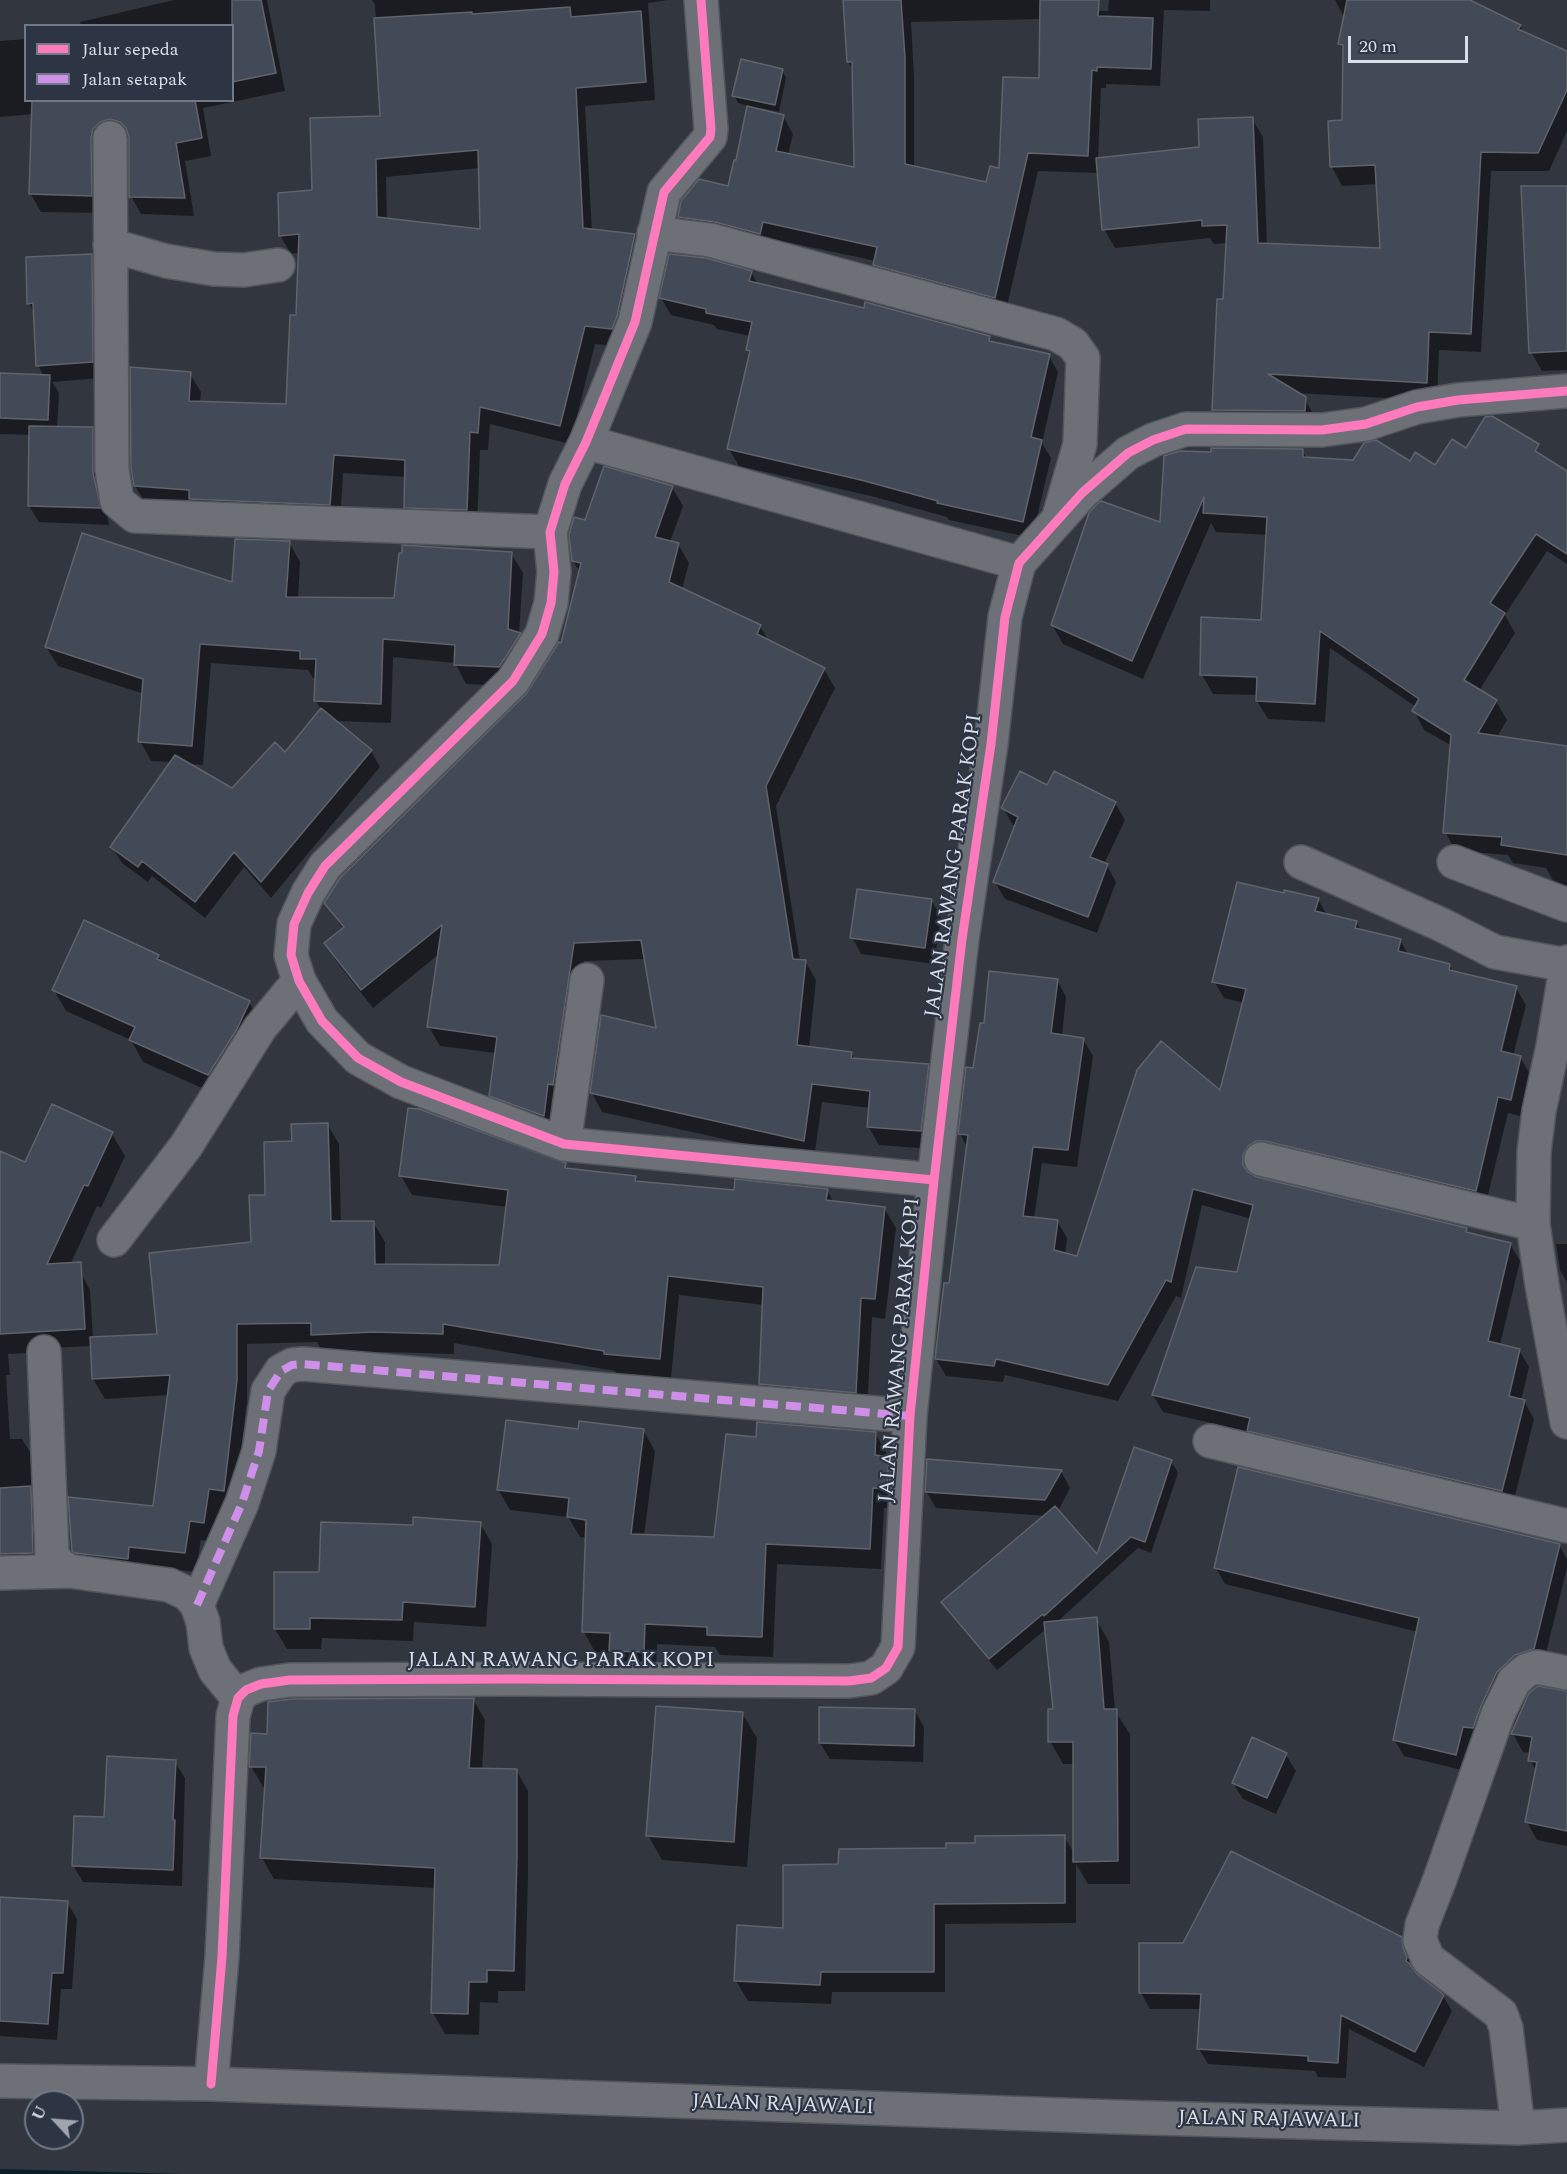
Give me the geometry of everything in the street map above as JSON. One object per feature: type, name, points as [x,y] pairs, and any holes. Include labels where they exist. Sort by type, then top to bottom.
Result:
[{"type":"street","points":[[701,0],[711,129],[706,143],[664,192],[635,322],[586,442],[565,484],[550,532],[554,572],[551,603],[542,634],[513,681],[325,866],[308,893],[294,924],[291,955],[299,981],[322,1021],[358,1058],[401,1082],[564,1144],[934,1180]]},
{"type":"street","points":[[110,138],[112,470],[117,501],[135,516],[550,532]]},
{"type":"street","points":[[654,233],[710,240],[1056,334],[1073,344],[1083,358],[1080,444],[1059,518]]},
{"type":"street","points":[[110,245],[166,261],[214,269],[244,270],[278,265]]},
{"type":"street","name":"JALAN RAWANG PARAK KOPI","points":[[238,1698],[246,1690],[261,1684],[291,1680],[849,1681],[870,1678],[886,1668],[898,1647],[910,1416],[962,939],[991,744],[1005,617],[1019,563],[1082,493],[1128,453],[1153,440],[1186,429],[1322,430],[1366,424],[1417,407],[1458,400],[1567,392]]},
{"type":"street","points":[[586,442],[1019,563]]},
{"type":"street","points":[[1302,862],[1442,925],[1495,952],[1567,964],[1539,1111],[1534,1152],[1533,1224],[1567,1422]]},
{"type":"street","points":[[1454,862],[1567,905]]},
{"type":"street","points":[[564,1144],[587,980]]},
{"type":"street","points":[[114,1240],[186,1146],[260,1028],[299,981]]},
{"type":"street","points":[[1261,1159],[1533,1224]]},
{"type":"street","points":[[44,1352],[52,1554],[58,1564],[69,1571]]},
{"type":"street","points":[[197,1605],[242,1503],[259,1451],[268,1391],[281,1371],[292,1365],[303,1364],[910,1416]]},
{"type":"street","points":[[1210,1441],[1567,1526]]},
{"type":"street","points":[[0,1573],[69,1571],[169,1585],[188,1594],[197,1605],[203,1622],[206,1648],[215,1670],[238,1698],[233,1716],[222,1957],[211,2084]]},
{"type":"street","points":[[1518,2128],[1506,2028],[1501,2013],[1428,1959],[1420,1940],[1422,1925],[1498,1714],[1514,1681],[1527,1670],[1537,1667],[1567,1673]]},
{"type":"street","name":"JALAN RAJAWALI","points":[[0,2081],[211,2084],[1092,2117],[1518,2128],[1567,2125]]},
{"type":"water","points":[[0,2169],[183,2174],[0,2174]]},
{"type":"building","points":[[232,0],[261,0],[276,73],[234,82],[234,24],[232,24]]},
{"type":"building","points":[[843,0],[901,0],[905,58],[905,164],[986,182],[990,166],[999,168],[1003,77],[1039,78],[1040,0],[1099,0],[1098,16],[1153,18],[1151,69],[1097,67],[1097,71],[1092,70],[1088,156],[1028,153],[995,298],[873,265],[877,247],[763,222],[760,234],[715,222],[678,217],[681,201],[699,179],[728,186],[747,106],[784,115],[776,151],[854,167],[852,62],[847,62]]},
{"type":"building","points":[[1347,0],[1470,0],[1521,25],[1518,29],[1567,51],[1567,90],[1538,153],[1481,152],[1471,334],[1429,332],[1427,383],[1268,374],[1306,397],[1305,411],[1212,410],[1217,299],[1223,299],[1227,225],[1202,226],[1202,220],[1102,230],[1096,158],[1199,147],[1198,119],[1253,117],[1258,243],[1380,248],[1375,165],[1330,167],[1328,121],[1342,120],[1343,45],[1338,44]]},
{"type":"building","points":[[570,7],[571,17],[641,11],[646,82],[576,88],[583,228],[635,234],[617,316],[612,329],[585,326],[560,426],[480,407],[478,433],[470,432],[467,510],[404,508],[405,460],[334,455],[330,505],[189,499],[189,490],[134,486],[131,468],[130,367],[191,372],[189,401],[286,404],[290,315],[296,315],[299,234],[279,236],[278,193],[312,190],[310,118],[380,116],[374,18],[472,12],[472,14]],"holes":[[[478,150],[480,229],[377,217],[376,159]]]},
{"type":"building","points":[[741,59],[783,69],[775,105],[732,96]]},
{"type":"building","points":[[32,102],[195,102],[202,138],[176,143],[185,198],[129,197],[129,137],[126,128],[120,122],[110,119],[100,122],[93,129],[91,138],[92,196],[29,194]]},
{"type":"building","points":[[1521,186],[1567,186],[1567,351],[1529,353]]},
{"type":"building","points":[[92,254],[93,362],[36,366],[33,303],[27,304],[26,257]]},
{"type":"building","points":[[669,254],[706,258],[752,271],[749,281],[864,308],[865,302],[990,336],[989,341],[1050,354],[1031,437],[1042,440],[1023,522],[937,503],[938,501],[861,480],[727,449],[750,351],[746,350],[752,322],[706,313],[706,309],[659,298]]},
{"type":"building","points":[[0,373],[50,375],[48,420],[0,418]]},
{"type":"building","points":[[1492,416],[1539,444],[1535,451],[1567,471],[1567,554],[1536,534],[1490,603],[1505,613],[1464,680],[1497,700],[1478,733],[1567,746],[1567,855],[1501,845],[1502,837],[1443,833],[1451,735],[1412,711],[1419,699],[1320,631],[1315,704],[1256,701],[1257,677],[1200,675],[1201,617],[1261,620],[1267,517],[1203,513],[1204,497],[1132,661],[1051,625],[1089,513],[1095,506],[1101,501],[1160,522],[1164,456],[1180,451],[1211,452],[1211,448],[1303,449],[1303,457],[1353,460],[1364,443],[1376,440],[1410,461],[1415,452],[1435,465],[1452,439],[1466,448],[1485,417]]},
{"type":"building","points":[[29,426],[93,427],[93,473],[101,508],[28,506]]},
{"type":"building","points":[[604,466],[673,486],[655,537],[679,543],[669,582],[761,625],[757,634],[825,668],[766,786],[793,959],[806,960],[797,1045],[852,1052],[851,1058],[929,1064],[921,1131],[867,1127],[870,1091],[812,1084],[804,1141],[590,1093],[601,1015],[656,1028],[641,940],[574,943],[553,1085],[548,1084],[544,1116],[489,1096],[497,1037],[427,1027],[442,925],[361,990],[324,943],[344,927],[324,903],[340,878],[526,694],[559,642],[561,643],[581,563],[572,561],[569,535],[574,517],[585,520]]},
{"type":"building","points":[[82,533],[232,582],[235,539],[290,541],[286,597],[394,598],[402,545],[512,552],[508,629],[521,633],[499,667],[454,665],[455,645],[383,639],[381,704],[314,701],[316,659],[300,659],[300,651],[200,644],[192,746],[138,742],[143,679],[45,647]]},
{"type":"building","points":[[321,708],[372,750],[261,882],[234,852],[195,902],[142,861],[138,867],[110,847],[175,755],[232,788],[275,742],[285,752]]},
{"type":"building","points":[[1020,771],[1047,785],[1054,771],[1116,802],[1090,857],[1108,864],[1088,917],[993,882],[1018,817],[1001,808]]},
{"type":"building","points":[[1237,882],[1319,898],[1315,911],[1357,921],[1355,928],[1401,939],[1398,951],[1450,964],[1449,970],[1517,986],[1501,1051],[1521,1056],[1511,1100],[1498,1097],[1476,1191],[1265,1141],[1256,1141],[1248,1146],[1243,1155],[1243,1165],[1248,1172],[1257,1177],[1467,1228],[1466,1232],[1511,1243],[1488,1341],[1520,1349],[1509,1396],[1525,1400],[1502,1491],[1247,1431],[1250,1418],[1152,1395],[1196,1267],[1237,1272],[1253,1205],[1193,1189],[1171,1282],[1166,1280],[1108,1385],[996,1359],[994,1366],[935,1359],[944,1283],[949,1283],[968,1135],[958,1134],[966,1067],[973,1068],[980,1023],[984,1023],[989,971],[1058,979],[1051,1033],[1084,1038],[1068,1150],[1033,1147],[1023,1216],[1058,1220],[1054,1250],[1077,1256],[1137,1070],[1161,1041],[1220,1090],[1246,989],[1212,982]]},
{"type":"building","points":[[857,889],[932,899],[925,948],[850,938]]},
{"type":"building","points":[[84,920],[159,955],[157,959],[250,1001],[237,1029],[208,1075],[129,1040],[135,1027],[52,990]]},
{"type":"building","points":[[52,1104],[113,1132],[88,1186],[84,1185],[47,1264],[81,1262],[85,1329],[0,1334],[0,1151],[25,1162]]},
{"type":"building","points":[[408,1108],[419,1109],[566,1163],[565,1168],[636,1176],[635,1181],[734,1190],[735,1179],[828,1189],[826,1200],[885,1207],[875,1299],[861,1298],[856,1393],[759,1384],[763,1287],[668,1276],[660,1359],[604,1354],[604,1351],[443,1324],[443,1334],[374,1332],[311,1335],[311,1323],[237,1324],[237,1380],[224,1491],[209,1489],[204,1523],[190,1521],[185,1553],[129,1547],[128,1559],[72,1551],[68,1497],[153,1506],[170,1375],[92,1379],[90,1337],[157,1334],[149,1253],[251,1242],[249,1195],[265,1195],[264,1142],[292,1141],[291,1124],[328,1123],[331,1221],[374,1221],[375,1264],[499,1265],[508,1190],[399,1176]]},
{"type":"building","points":[[506,1420],[578,1429],[579,1421],[644,1429],[631,1534],[714,1537],[726,1434],[756,1437],[757,1422],[876,1432],[875,1455],[889,1457],[887,1489],[873,1488],[870,1549],[766,1544],[762,1637],[707,1635],[707,1627],[645,1624],[644,1652],[609,1651],[610,1633],[582,1632],[586,1520],[567,1517],[569,1498],[497,1490]]},
{"type":"building","points":[[1134,1447],[1172,1460],[1145,1542],[1131,1537],[1044,1616],[1043,1614],[989,1659],[941,1602],[1055,1506],[1097,1554]]},
{"type":"building","points":[[927,1459],[1062,1470],[1045,1500],[925,1492]]},
{"type":"building","points":[[1238,1467],[1560,1544],[1534,1649],[1515,1655],[1497,1672],[1473,1728],[1463,1727],[1456,1755],[1393,1740],[1419,1618],[1214,1568]]},
{"type":"building","points":[[31,1486],[33,1553],[0,1554],[0,1488]]},
{"type":"building","points":[[413,1517],[481,1522],[475,1607],[403,1602],[402,1620],[310,1618],[310,1629],[274,1629],[274,1572],[319,1572],[321,1522],[413,1525]]},
{"type":"building","points":[[1097,1617],[1104,1709],[1117,1709],[1118,1861],[1073,1862],[1073,1742],[1048,1742],[1048,1709],[1053,1709],[1044,1622]]},
{"type":"building","points":[[1538,1686],[1567,1691],[1567,1831],[1525,1822],[1537,1762],[1528,1761],[1532,1737],[1511,1734],[1529,1693]]},
{"type":"building","points":[[474,1698],[469,1768],[517,1769],[514,1971],[487,1970],[487,1982],[469,1982],[468,2014],[431,2013],[435,1868],[260,1858],[266,1767],[249,1767],[251,1733],[267,1734],[268,1702],[291,1699]]},
{"type":"building","points":[[656,1706],[743,1712],[734,1842],[646,1836]]},
{"type":"building","points":[[819,1707],[915,1709],[914,1746],[819,1743]]},
{"type":"building","points":[[1252,1737],[1287,1753],[1267,1798],[1232,1783]]},
{"type":"building","points":[[107,1756],[176,1760],[173,1870],[72,1866],[74,1816],[104,1817]]},
{"type":"building","points":[[1065,1835],[1065,1903],[934,1904],[934,1972],[821,1972],[820,1985],[734,1981],[737,1925],[783,1928],[783,1865],[838,1864],[839,1849],[946,1848],[946,1843],[975,1843],[975,1836]]},
{"type":"building","points":[[1231,1851],[1402,1937],[1406,1961],[1417,1974],[1444,1995],[1415,2052],[1341,2015],[1338,2063],[1308,2061],[1308,2056],[1197,2049],[1201,1994],[1139,1993],[1139,1943],[1183,1943]]},
{"type":"building","points":[[0,1897],[68,1901],[63,1973],[52,1973],[48,2024],[0,2021]]},
{"type":"marked path","points":[[197,1605],[242,1503],[259,1451],[268,1391],[281,1371],[292,1365],[303,1364],[910,1416]]},
{"type":"cycle path","points":[[701,0],[710,137],[664,192],[635,322],[586,442],[565,484],[550,532],[554,572],[551,603],[542,634],[513,681],[325,866],[308,893],[294,924],[291,955],[299,981],[322,1021],[358,1058],[401,1082],[564,1144],[934,1180]]},
{"type":"cycle path","points":[[211,2084],[222,1957],[233,1716],[238,1698],[246,1690],[261,1684],[290,1680],[849,1681],[871,1678],[886,1668],[898,1647],[910,1416],[934,1180],[962,939],[991,744],[1005,617],[1019,563],[1082,493],[1128,453],[1153,440],[1186,429],[1322,430],[1366,424],[1417,407],[1458,400],[1567,391]]}]
